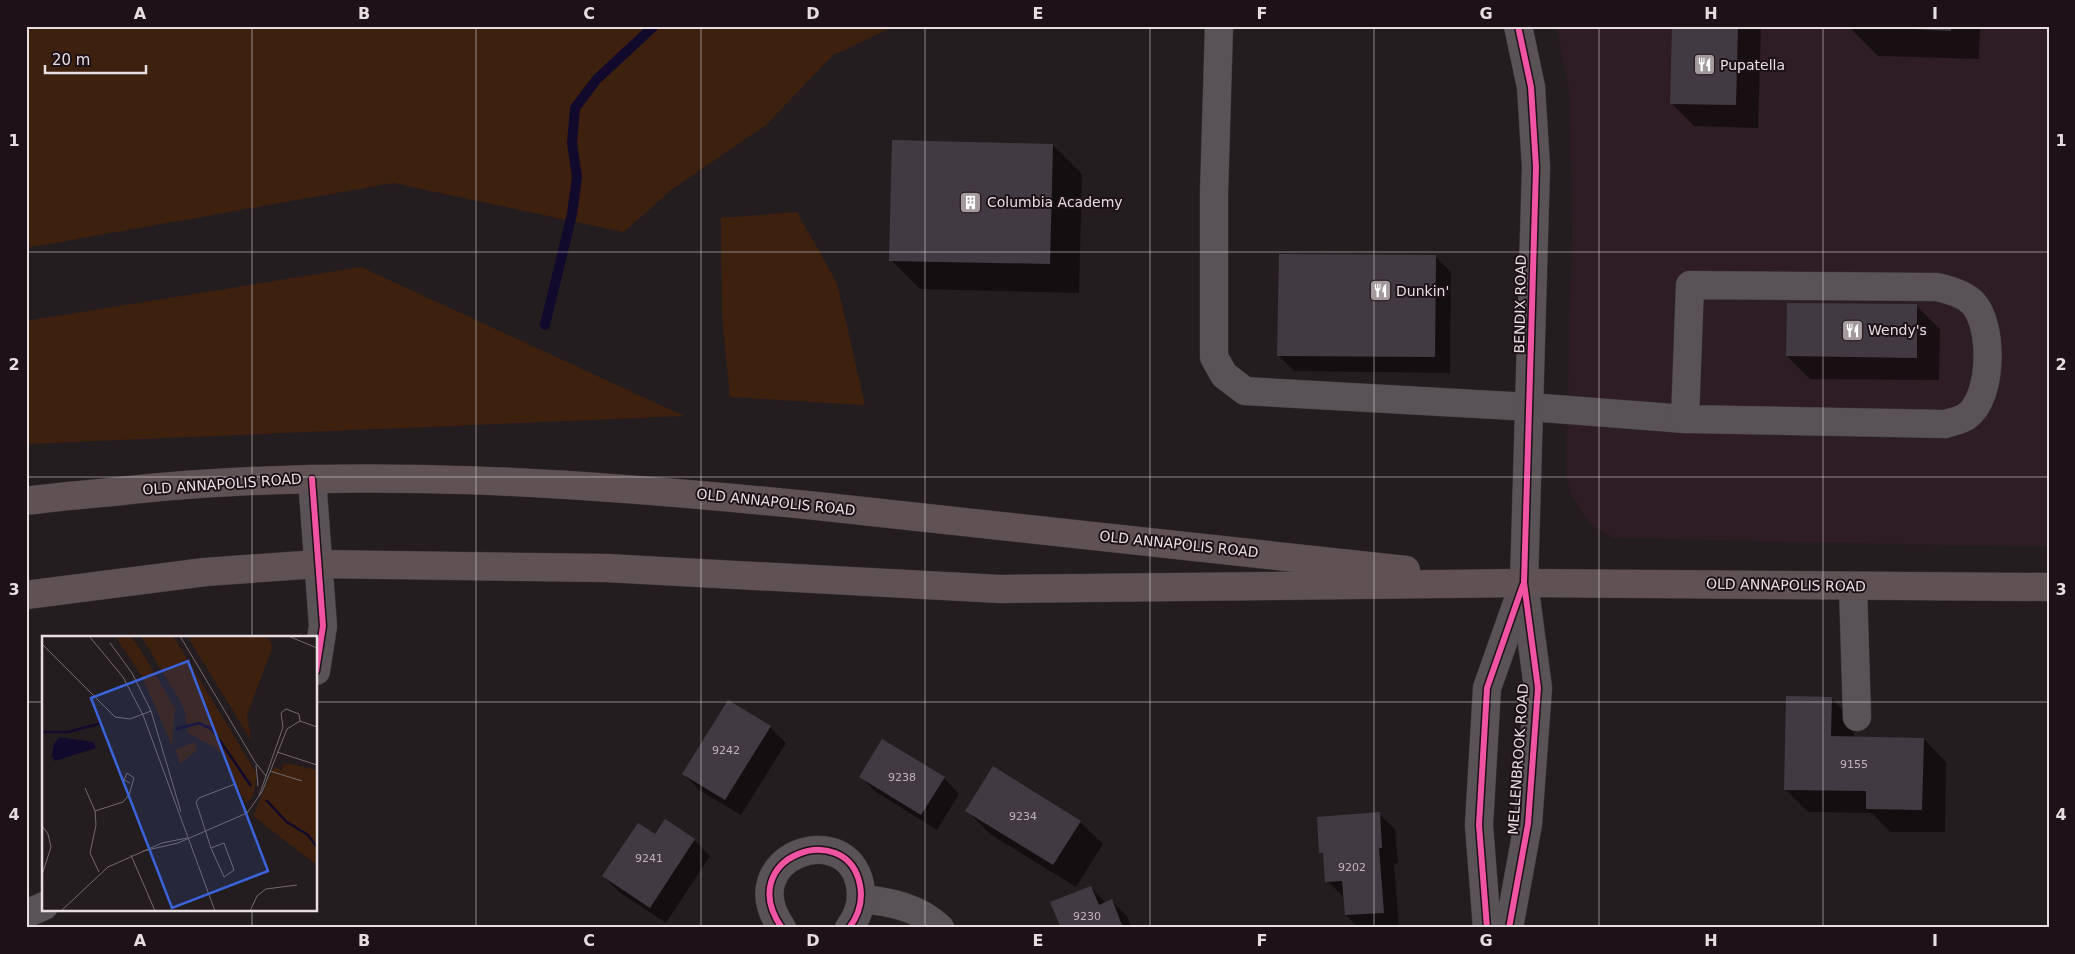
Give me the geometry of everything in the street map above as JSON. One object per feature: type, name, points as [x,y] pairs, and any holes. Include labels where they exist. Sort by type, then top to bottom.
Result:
[{"type":"main road","name":"OLD ANNAPOLIS ROAD","points":[[26,502],[196,483],[312,479],[436,477],[614,486],[1007,525],[1524,583]]},
{"type":"main road","name":"OLD ANNAPOLIS ROAD","points":[[26,595],[205,572],[318,564],[606,568],[1000,589],[1524,583],[2049,587]]},
{"type":"street","points":[[1219,26],[1214,194],[1214,357],[1224,375],[1245,391],[1530,407],[1685,419],[1945,424],[1966,417],[1978,403],[1986,382],[1988,356],[1983,323],[1972,302],[1954,291],[1937,286],[1690,285],[1685,419]]},
{"type":"street","name":"BENDIX ROAD","points":[[1518,26],[1531,87],[1536,167],[1524,583]]},
{"type":"street","points":[[312,479],[323,626],[318,658]]},
{"type":"street","points":[[1487,928],[1479,825],[1487,688],[1524,583]]},
{"type":"street","name":"MELLENBROOK ROAD","points":[[1509,928],[1528,824],[1538,688],[1524,583]]},
{"type":"street","points":[[1853,586],[1857,717]]},
{"type":"street","points":[[782,928],[772,913],[769,895],[774,877],[783,862],[796,854],[814,849],[833,852],[847,861],[858,877],[862,898],[855,920],[849,928]]},
{"type":"street","points":[[862,898],[894,902],[929,918],[940,928]]},
{"type":"street","points":[[26,914],[42,907]]},
{"type":"shaded area","points":[[26,26],[894,26],[832,56],[766,125],[671,190],[624,232],[393,183],[26,248]]},
{"type":"shaded area","points":[[1556,26],[2049,26],[2049,547],[1613,538],[1596,528],[1585,517],[1572,496],[1566,475],[1572,234],[1570,96]]},
{"type":"shaded area","points":[[797,212],[837,283],[865,405],[730,397],[722,316],[721,218]]},
{"type":"shaded area","points":[[361,267],[684,416],[26,444],[26,321]]},
{"type":"building","name":"Pupatella","points":[[1672,26],[1738,26],[1736,105],[1670,104]]},
{"type":"building","points":[[1859,26],[1951,26],[1951,31]]},
{"type":"building","name":"Columbia Academy","points":[[892,140],[1053,144],[1050,264],[889,261]]},
{"type":"building","points":[[1279,254],[1436,255],[1435,357],[1277,356]]},
{"type":"building","name":"Wendy's","points":[[1787,303],[1917,304],[1917,358],[1786,356]]},
{"type":"building","points":[[1786,696],[1832,697],[1831,736],[1924,738],[1922,810],[1866,809],[1866,791],[1784,790]]},
{"type":"building","points":[[728,700],[771,726],[725,800],[682,774]]},
{"type":"building","points":[[882,739],[945,777],[921,815],[859,777]]},
{"type":"building","points":[[993,766],[1081,821],[1053,865],[965,811]]},
{"type":"building","points":[[1380,812],[1382,848],[1379,848],[1384,913],[1345,915],[1342,881],[1325,882],[1323,853],[1319,853],[1317,817]]},
{"type":"building","points":[[665,819],[695,839],[650,908],[602,876],[638,823],[655,834]]},
{"type":"building","points":[[1091,886],[1099,905],[1112,899],[1123,928],[1061,928],[1050,902]]},
{"type":"waterway","points":[[545,325],[572,214],[577,177],[572,143],[575,108],[597,79],[654,26]]},
{"type":"cycle path","points":[[1509,928],[1528,824],[1538,688],[1524,583],[1536,167],[1531,87],[1518,26]]},
{"type":"cycle path","points":[[312,479],[323,626],[318,658]]},
{"type":"cycle path","points":[[1487,928],[1479,825],[1487,688],[1523,585]]},
{"type":"cycle path","points":[[782,928],[770,903],[771,882],[781,865],[797,854],[816,850],[835,853],[851,864],[860,885],[861,897],[859,908],[849,928]]},
{"type":"place","name":"Pupatella","points":[[1704,65]]},
{"type":"place","name":"Columbia Academy","points":[[971,202]]},
{"type":"place","name":"Dunkin'","points":[[1380,291]]},
{"type":"place","name":"Wendy's","points":[[1852,330]]}]
